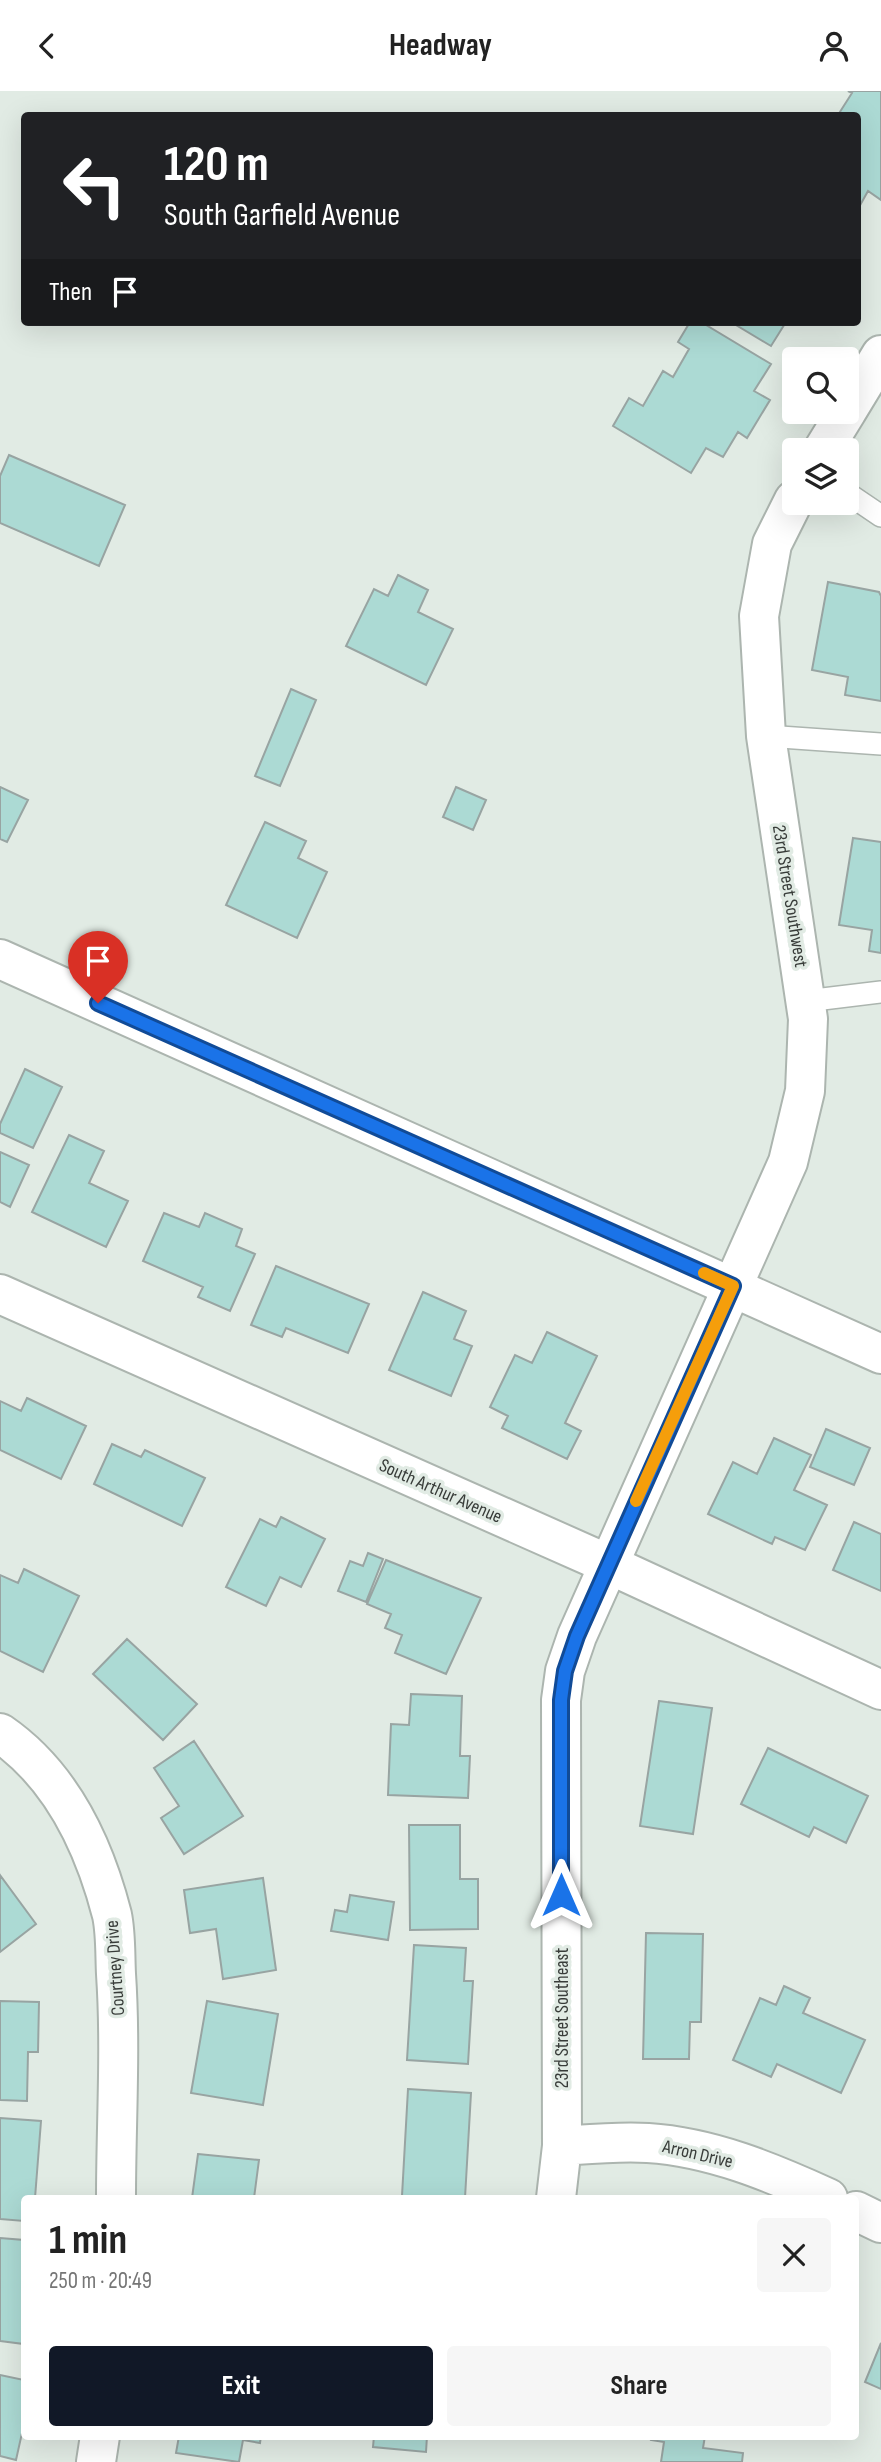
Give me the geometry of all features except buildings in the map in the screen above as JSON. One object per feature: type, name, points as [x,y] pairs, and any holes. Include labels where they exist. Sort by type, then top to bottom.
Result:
[{"type":"street","points":[[859,391],[881,355]]},
{"type":"street","name":"23rd Street Southwest","points":[[733,1286],[788,1161],[805,1091],[806,1001],[766,736],[759,616],[772,544],[786,515]]},
{"type":"street","points":[[0,959],[881,1354]]},
{"type":"street","name":"23rd Street Southeast","points":[[556,2195],[562,2145],[561,1700],[573,1647],[733,1286]]},
{"type":"street","name":"South Arthur Avenue","points":[[0,1294],[608,1564],[881,1690]]},
{"type":"street","name":"Courtney Drive","points":[[0,1733],[27,1752],[52,1781],[80,1826],[112,1917],[118,2005],[116,2195]]},
{"type":"street","name":"Arron Drive","points":[[562,2145],[646,2142],[671,2145],[724,2157],[781,2176],[822,2195]]},
{"type":"street","points":[[859,2212],[881,2223]]},
{"type":"street","points":[[96,2462],[99,2440]]},
{"type":"lane","points":[[859,501],[881,516]]},
{"type":"lane","points":[[766,736],[881,744]]},
{"type":"lane","points":[[806,1001],[881,992]]},
{"type":"slow traffic","points":[[636,1501],[733,1286],[704,1273]]},
{"type":"route","points":[[98,1003],[733,1286],[608,1564],[565,1671],[561,1700],[561,1895]]}]
